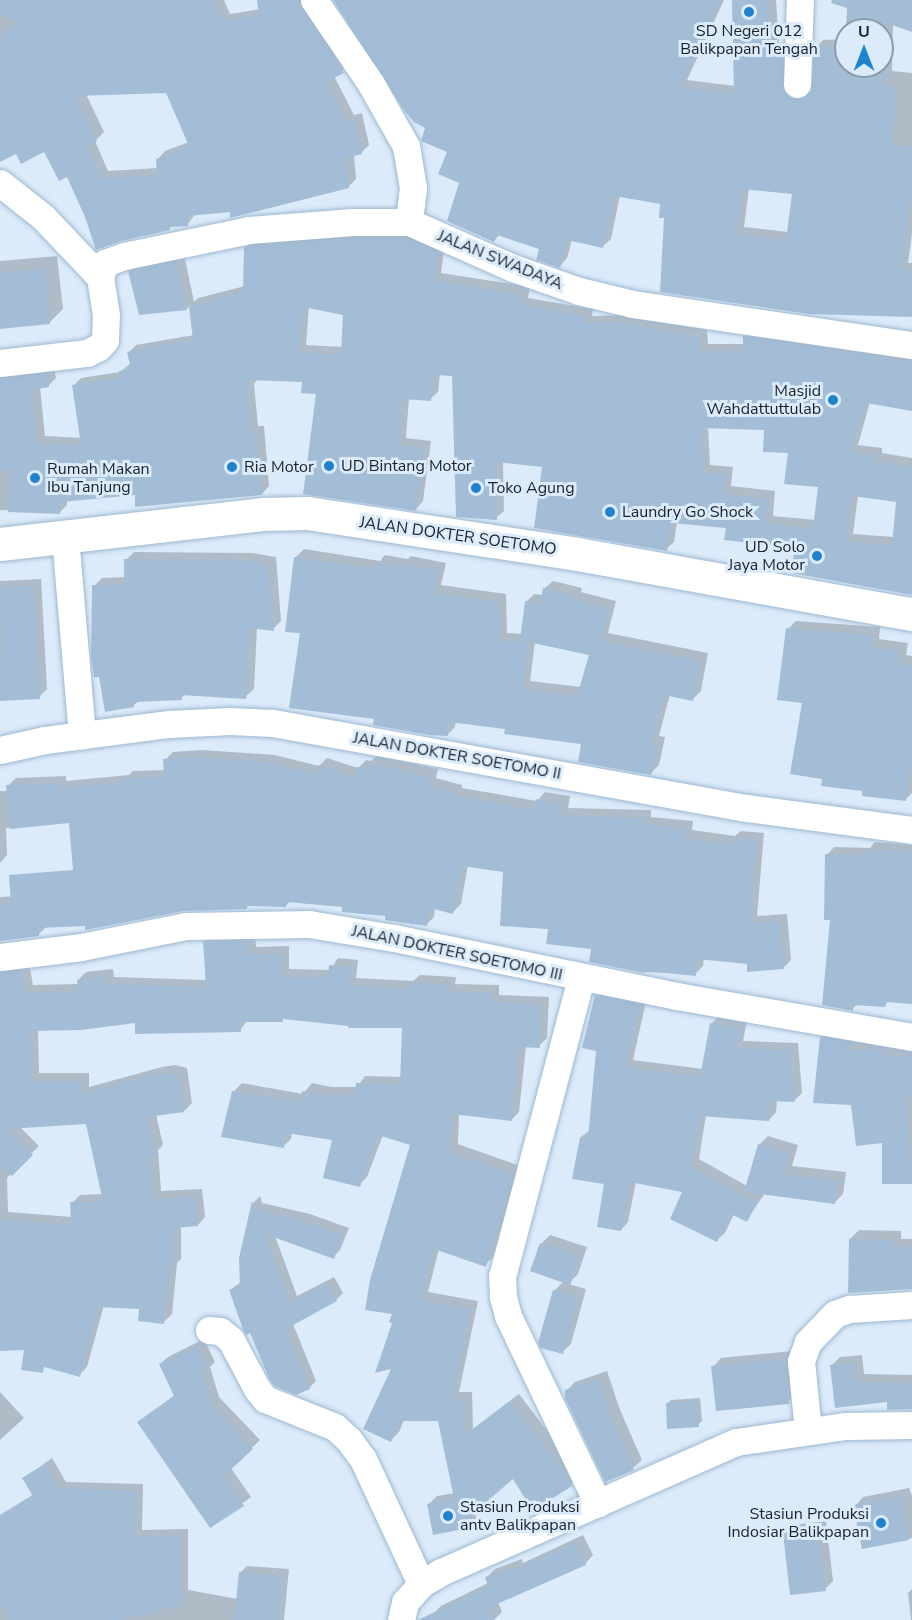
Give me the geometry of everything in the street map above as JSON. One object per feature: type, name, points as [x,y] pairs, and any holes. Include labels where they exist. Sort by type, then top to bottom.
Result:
[{"type":"street","points":[[314,0],[371,84],[406,146],[413,188],[409,222]]},
{"type":"street","points":[[797,84],[800,0]]},
{"type":"street","points":[[0,183],[43,217],[100,278],[106,315],[105,340],[99,347],[87,353],[0,363]]},
{"type":"street","name":"JALAN SWADAYA","points":[[100,278],[105,263],[124,256],[249,230],[352,222],[409,222],[513,268],[579,291],[622,302],[912,345]]},
{"type":"street","name":"JALAN DOKTER SOETOMO","points":[[0,544],[262,514],[307,513],[577,554],[912,614]]},
{"type":"street","points":[[65,537],[82,735]]},
{"type":"street","name":"JALAN DOKTER SOETOMO II","points":[[0,750],[82,735],[169,724],[230,721],[273,723],[746,808],[912,830]]},
{"type":"street","name":"JALAN DOKTER SOETOMO III","points":[[0,957],[81,947],[186,926],[309,924],[394,938],[581,978],[912,1037]]},
{"type":"street","points":[[581,978],[502,1276],[503,1297],[508,1316],[598,1504]]},
{"type":"street","points":[[808,1431],[801,1361],[808,1342],[835,1314],[849,1309],[912,1305]]},
{"type":"street","points":[[209,1330],[220,1331],[231,1340],[265,1399],[335,1427],[349,1440],[363,1459],[421,1584]]},
{"type":"street","points":[[401,1620],[405,1602],[421,1584],[441,1572],[736,1442],[846,1426],[912,1425]]},
{"type":"building","points":[[0,0],[213,0],[223,21],[259,15],[257,0],[298,0],[301,9],[344,73],[326,82],[346,122],[355,120],[362,154],[346,158],[349,188],[230,218],[230,212],[188,216],[188,226],[169,227],[170,230],[121,241],[96,250],[85,217],[67,177],[59,181],[44,152],[21,164],[16,154],[0,162],[0,38],[17,22],[0,13]],"holes":[[[166,93],[189,146],[156,159],[157,175],[101,178],[87,146],[97,141],[76,96]]]},
{"type":"building","points":[[333,0],[721,0],[681,87],[734,94],[732,0],[767,0],[772,50],[782,49],[783,91],[788,97],[797,100],[811,92],[814,47],[834,46],[834,78],[885,78],[885,86],[897,87],[892,145],[912,147],[912,186],[902,270],[912,270],[912,317],[809,314],[660,292],[664,218],[659,218],[660,204],[615,196],[603,248],[567,240],[560,268],[536,260],[539,249],[497,235],[494,242],[447,221],[459,183],[438,174],[447,152],[421,141],[425,128],[414,122]],"holes":[[[743,189],[792,194],[786,240],[737,234]]]},
{"type":"building","points":[[832,0],[912,0],[912,32],[894,26],[894,18],[847,18],[847,8],[831,3]]},
{"type":"building","points":[[354,238],[409,239],[438,252],[434,280],[523,295],[521,305],[586,316],[585,323],[618,322],[700,337],[700,351],[743,351],[743,336],[912,362],[912,411],[866,403],[851,452],[875,455],[875,461],[912,467],[912,595],[792,573],[794,548],[724,540],[726,528],[671,523],[667,551],[534,528],[542,467],[496,462],[497,520],[456,517],[452,376],[434,375],[431,401],[402,399],[399,445],[424,448],[416,511],[303,494],[316,394],[301,393],[302,382],[249,380],[251,389],[247,390],[251,433],[257,433],[262,495],[135,507],[135,495],[61,502],[60,514],[8,512],[10,470],[0,470],[0,378],[47,373],[49,387],[32,390],[37,443],[81,445],[72,385],[120,378],[119,371],[131,369],[127,352],[193,340],[189,306],[243,291],[244,247]],"holes":[[[303,307],[343,315],[341,355],[299,352]],[[701,428],[764,430],[763,452],[788,453],[784,484],[818,487],[813,528],[766,523],[768,499],[725,494],[726,475],[703,472]],[[852,496],[896,502],[892,545],[847,541]]]},
{"type":"building","points":[[176,261],[187,310],[139,315],[128,271]]},
{"type":"building","points":[[45,268],[50,324],[0,329],[0,272]]},
{"type":"building","points":[[294,557],[374,568],[375,563],[401,567],[402,564],[438,571],[434,593],[499,602],[500,641],[527,642],[520,641],[525,601],[540,604],[543,588],[575,596],[574,599],[609,609],[601,641],[701,661],[693,701],[664,695],[652,744],[658,745],[651,775],[578,762],[581,744],[504,734],[505,729],[449,722],[448,736],[430,735],[373,725],[374,719],[289,708],[300,633],[285,632]],"holes":[[[528,642],[589,655],[577,696],[523,689]]]},
{"type":"building","points":[[124,559],[244,560],[268,565],[274,631],[250,628],[246,699],[181,695],[182,700],[133,702],[134,707],[105,712],[99,677],[94,677],[91,658],[92,585],[124,585]]},
{"type":"building","points":[[34,586],[40,699],[0,701],[1,587]]},
{"type":"building","points":[[786,628],[873,635],[871,647],[900,651],[898,664],[912,666],[912,753],[906,801],[862,796],[862,791],[821,786],[822,779],[790,774],[802,703],[777,700]]},
{"type":"building","points":[[193,757],[266,762],[315,774],[318,765],[354,777],[357,767],[365,769],[366,763],[431,777],[429,786],[455,792],[455,795],[534,810],[536,799],[563,804],[561,815],[644,818],[644,824],[686,829],[685,838],[731,844],[731,838],[757,840],[750,923],[779,921],[784,969],[747,972],[747,964],[697,959],[696,976],[645,971],[645,973],[589,962],[591,949],[546,944],[548,929],[500,926],[503,872],[462,866],[453,914],[430,908],[427,926],[385,920],[385,916],[342,912],[342,907],[286,902],[286,907],[247,906],[247,909],[183,911],[85,930],[85,926],[39,928],[39,936],[0,941],[0,905],[11,904],[9,875],[73,870],[69,823],[10,829],[6,785],[59,783],[59,788],[124,782],[124,778],[164,777],[163,759]]},
{"type":"building","points":[[866,849],[912,852],[912,1004],[886,1002],[885,1007],[853,1005],[853,1011],[822,1005],[830,920],[824,920],[825,854],[866,855]]},
{"type":"building","points":[[203,941],[248,941],[248,954],[282,954],[282,977],[328,977],[329,965],[351,967],[349,985],[410,989],[411,982],[449,985],[448,991],[492,993],[492,1002],[541,1004],[540,1048],[519,1047],[512,1121],[452,1114],[450,1152],[513,1174],[486,1267],[434,1249],[421,1300],[471,1309],[452,1399],[465,1399],[465,1435],[510,1401],[566,1474],[572,1486],[533,1511],[513,1479],[467,1519],[469,1528],[433,1535],[427,1504],[454,1498],[438,1421],[401,1421],[391,1442],[363,1429],[391,1369],[375,1373],[392,1323],[389,1322],[392,1314],[365,1310],[370,1280],[410,1145],[378,1135],[360,1187],[323,1178],[332,1140],[286,1133],[284,1148],[221,1137],[232,1091],[300,1102],[302,1091],[322,1095],[355,1095],[356,1083],[400,1084],[402,1028],[348,1028],[348,1026],[283,1019],[283,1022],[240,1022],[241,1032],[135,1034],[135,1023],[81,1030],[30,1031],[32,1081],[82,1081],[82,1094],[153,1074],[166,1073],[180,1076],[184,1112],[147,1117],[156,1155],[150,1156],[154,1199],[195,1196],[198,1226],[174,1228],[174,1268],[170,1268],[164,1324],[138,1321],[139,1309],[98,1307],[80,1377],[44,1367],[43,1373],[21,1370],[24,1350],[0,1351],[0,1219],[71,1225],[70,1202],[103,1202],[86,1124],[7,1129],[33,1155],[12,1176],[0,1164],[0,972],[21,970],[25,993],[78,991],[77,980],[105,976],[106,984],[206,987]]},
{"type":"building","points":[[595,995],[640,1005],[626,1067],[700,1077],[710,1023],[741,1028],[737,1048],[790,1050],[795,1102],[771,1101],[769,1121],[700,1116],[692,1167],[757,1203],[747,1222],[731,1214],[717,1242],[670,1219],[682,1192],[630,1182],[621,1231],[597,1227],[604,1184],[572,1179],[580,1137],[588,1138],[596,1051],[582,1048]]},
{"type":"building","points":[[820,1037],[850,1042],[849,1050],[883,1049],[883,1055],[912,1057],[912,1098],[906,1098],[912,1184],[882,1184],[882,1143],[856,1146],[851,1105],[813,1103]]},
{"type":"building","points":[[758,1144],[790,1154],[784,1174],[838,1181],[835,1204],[744,1192]]},
{"type":"building","points":[[252,1201],[256,1209],[302,1221],[342,1235],[334,1259],[265,1234],[290,1302],[327,1283],[337,1301],[286,1329],[310,1389],[296,1395],[275,1386],[270,1380],[250,1333],[246,1335],[244,1332],[229,1290],[240,1286],[239,1258]]},
{"type":"building","points":[[849,1239],[893,1240],[893,1247],[912,1247],[912,1289],[848,1293]]},
{"type":"building","points":[[540,1243],[580,1256],[570,1285],[530,1271]]},
{"type":"building","points":[[553,1290],[578,1297],[563,1354],[541,1348],[538,1343]]},
{"type":"building","points":[[197,1346],[208,1370],[202,1373],[212,1405],[253,1449],[224,1476],[244,1506],[210,1528],[137,1422],[174,1396],[159,1364]]},
{"type":"building","points":[[784,1359],[789,1404],[716,1411],[711,1366]]},
{"type":"building","points":[[853,1363],[855,1382],[912,1383],[912,1409],[887,1410],[887,1402],[835,1408],[830,1365]]},
{"type":"building","points":[[599,1379],[610,1414],[634,1470],[605,1482],[565,1398],[565,1390]]},
{"type":"building","points":[[697,1401],[699,1427],[667,1429],[666,1403]]},
{"type":"building","points":[[45,1464],[59,1488],[136,1491],[135,1537],[182,1535],[182,1605],[122,1620],[9,1620],[5,1605],[0,1606],[0,1516],[33,1496],[22,1478]]},
{"type":"building","name":"Stasiun Produksi Indosiar Balikpapan","points":[[901,1496],[909,1540],[862,1549],[853,1505]]},
{"type":"building","points":[[818,1529],[826,1591],[790,1595],[783,1533]]},
{"type":"building","points":[[575,1542],[586,1565],[488,1608],[494,1620],[418,1620],[488,1586],[485,1577],[513,1567],[514,1570]]},
{"type":"building","points":[[239,1572],[283,1576],[279,1620],[234,1620]]},
{"type":"place","name":"SD Negeri 012 Balikpapan Tengah","points":[[749,12]]},
{"type":"place","name":"Masjid Wahdattuttulab","points":[[833,400]]},
{"type":"place","name":"UD Bintang Motor","points":[[329,466]]},
{"type":"place","name":"Ria Motor","points":[[232,467]]},
{"type":"place","name":"Rumah Makan Ibu Tanjung","points":[[35,478]]},
{"type":"place","name":"Toko Agung","points":[[476,488]]},
{"type":"place","name":"Laundry Go Shock","points":[[610,512]]},
{"type":"place","name":"UD Solo Jaya Motor","points":[[817,556]]},
{"type":"place","name":"Stasiun Produksi antv Balikpapan","points":[[448,1516]]},
{"type":"place","name":"Stasiun Produksi Indosiar Balikpapan","points":[[881,1523]]}]
